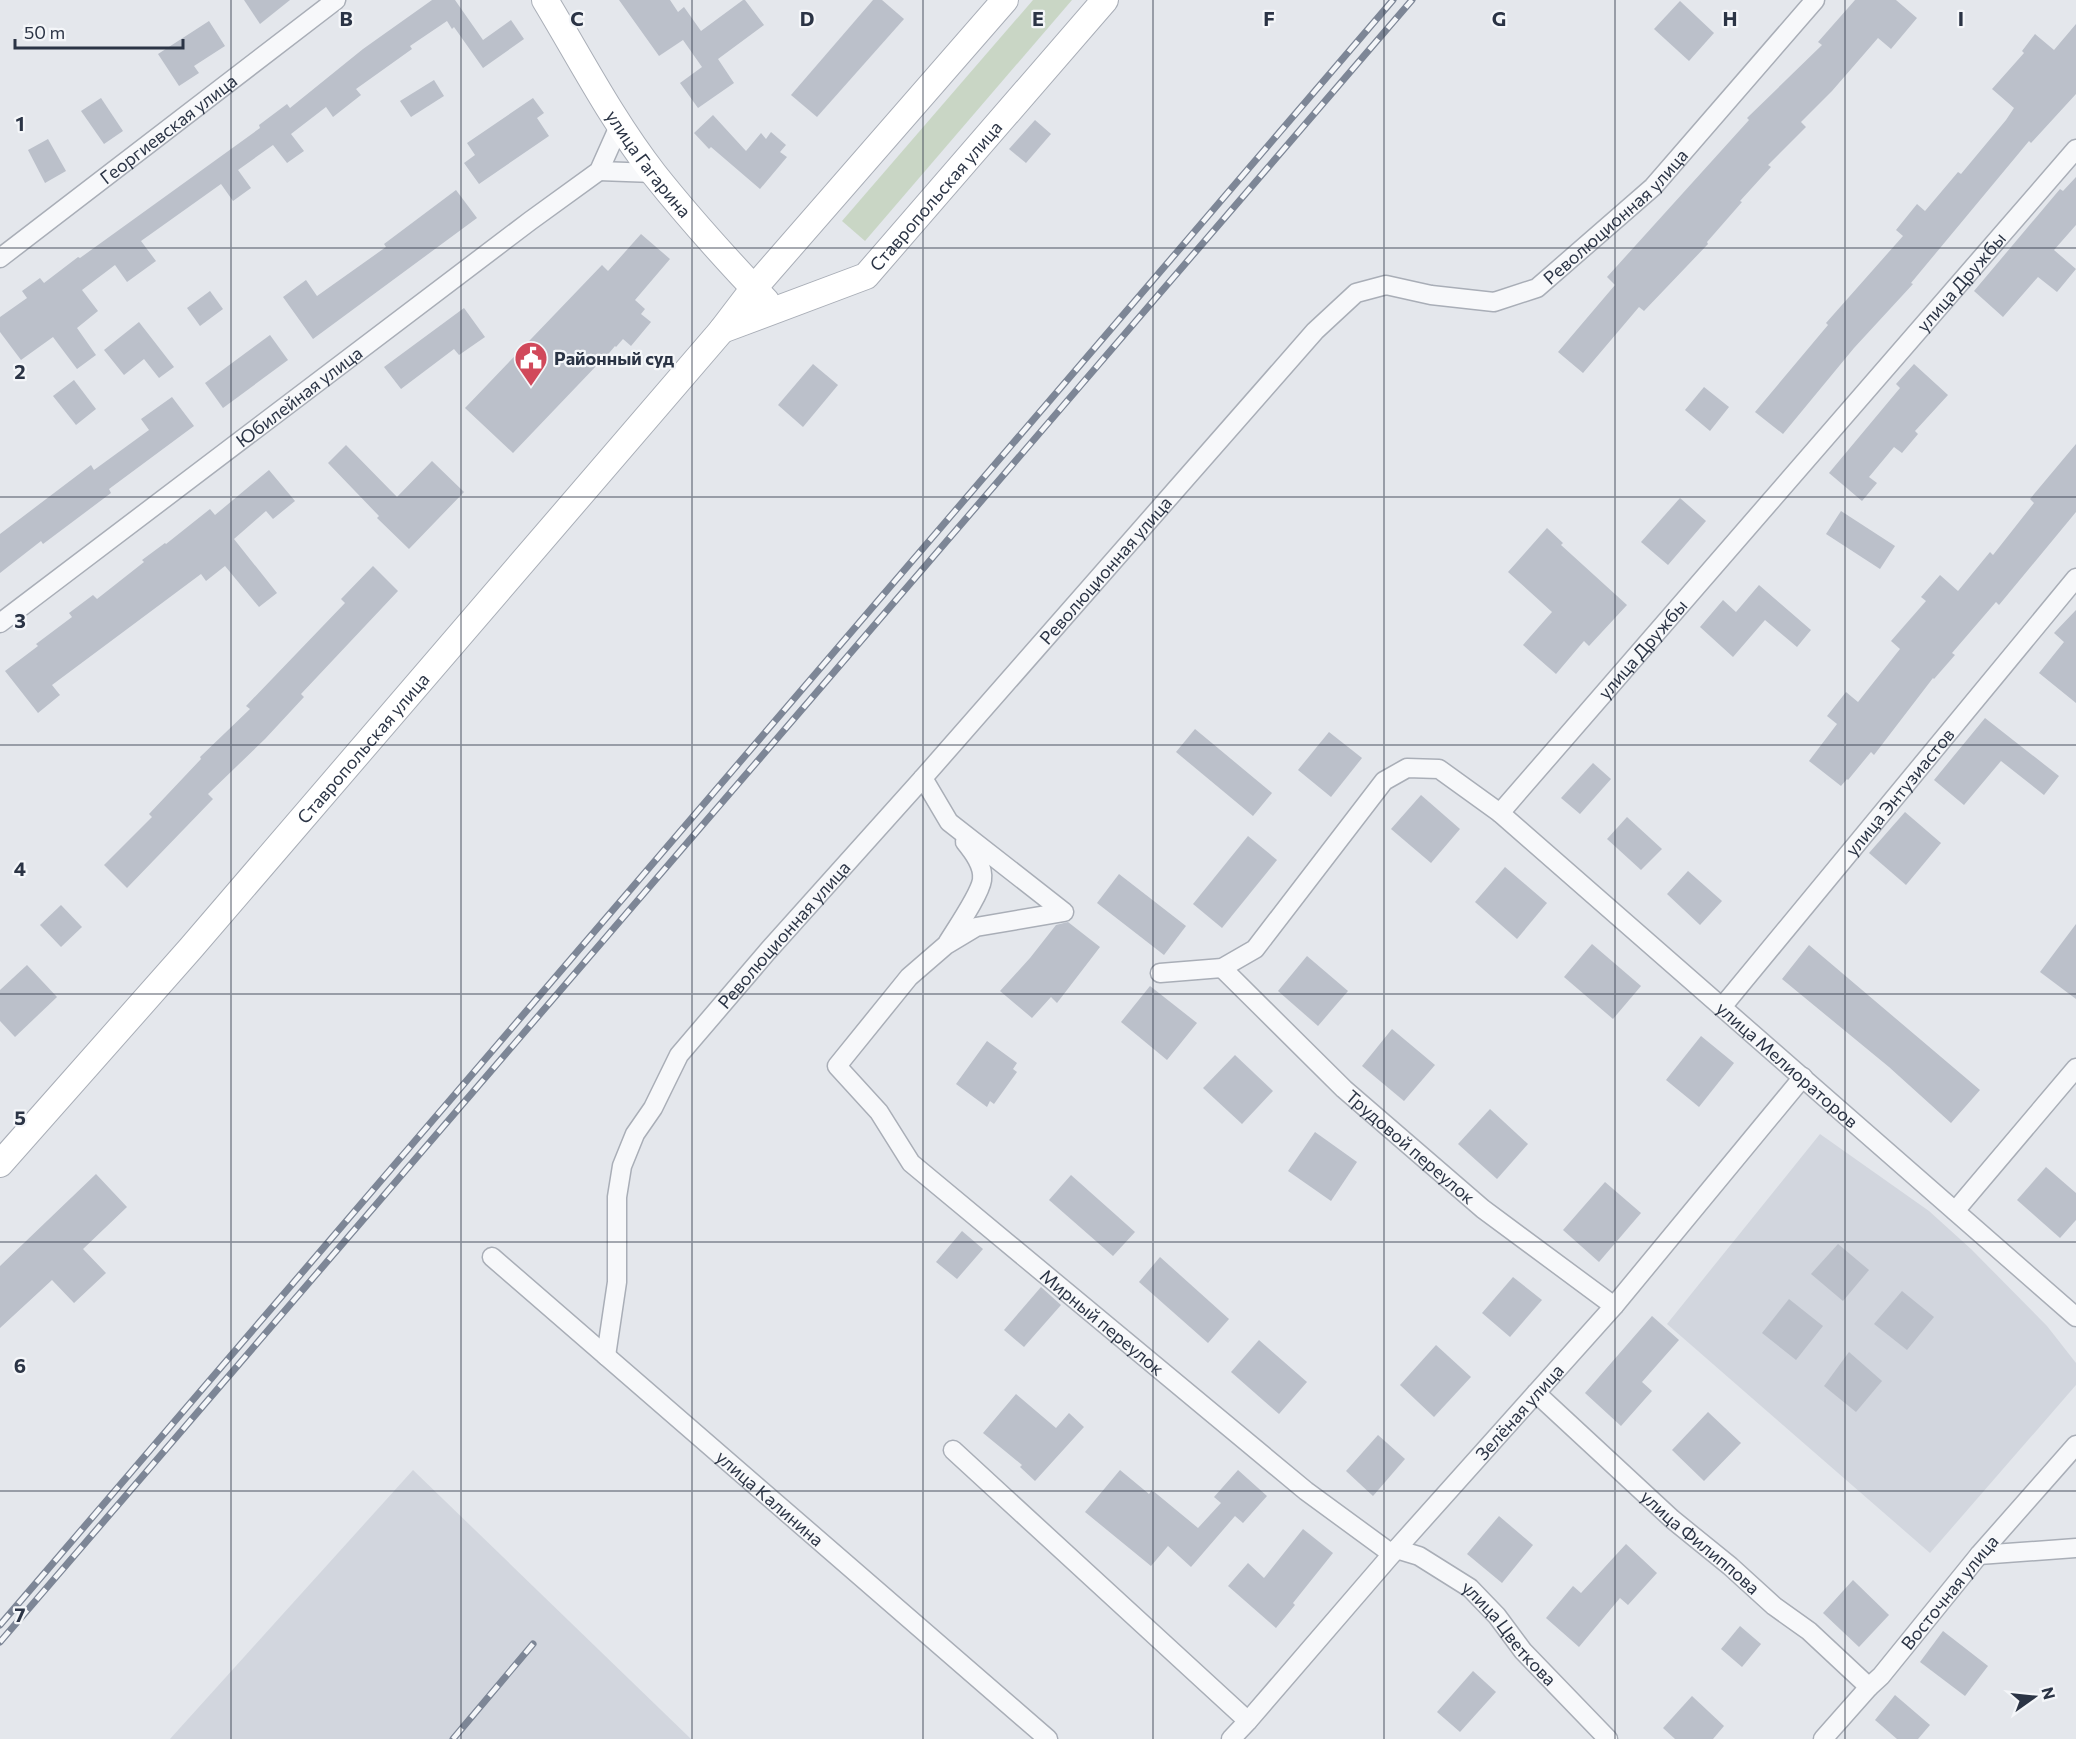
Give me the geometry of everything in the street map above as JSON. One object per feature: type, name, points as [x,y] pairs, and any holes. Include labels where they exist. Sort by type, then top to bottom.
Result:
[{"type":"main road","name":"улица Гагарина","points":[[545,0],[620,124],[654,173],[719,251],[774,310]]},
{"type":"main road","name":"Ставропольская улица","points":[[0,1163],[191,948],[722,330],[754,288],[1005,0]]},
{"type":"main road","name":"Ставропольская улица","points":[[722,330],[866,276],[1105,0]]},
{"type":"street","name":"Георгиевская улица","points":[[0,258],[336,0]]},
{"type":"street","name":"Революционная улица","points":[[606,1356],[617,1282],[617,1197],[622,1166],[635,1134],[653,1108],[679,1055],[767,952],[1308,340],[1336,310],[1356,293],[1386,285],[1431,296],[1494,302],[1537,288],[1653,187],[1815,0]]},
{"type":"street","name":"Юбилейная улица","points":[[0,623],[599,171],[620,124]]},
{"type":"street","name":"улица Дружбы","points":[[1500,813],[2076,149]]},
{"type":"street","points":[[599,171],[654,173]]},
{"type":"street","name":"улица Энтузиастов","points":[[1722,1007],[2076,578]]},
{"type":"street","points":[[1160,973],[1222,968],[1255,949],[1384,782],[1407,768],[1439,769],[1500,813]]},
{"type":"street","points":[[923,778],[949,822],[976,856],[982,879],[969,908],[946,945]]},
{"type":"street","name":"улица Мелиораторов","points":[[1500,813],[2076,1317]]},
{"type":"street","points":[[946,945],[976,927],[1064,912],[949,822]]},
{"type":"street","name":"Мирный переулок","points":[[946,945],[909,977],[837,1066],[879,1112],[911,1163],[1306,1491],[1394,1551]]},
{"type":"street","name":"Трудовой переулок","points":[[1222,968],[1344,1089],[1483,1209],[1614,1306]]},
{"type":"street","points":[[1955,1211],[2076,1068]]},
{"type":"street","name":"Зелёная улица","points":[[1231,1739],[1394,1551],[1614,1306],[1803,1077]]},
{"type":"street","name":"улица Калинина","points":[[492,1257],[1048,1739]]},
{"type":"street","name":"улица Филиппова","points":[[1536,1393],[1672,1520],[1730,1566],[1774,1606],[1809,1631],[1869,1687]]},
{"type":"street","name":"Восточная улица","points":[[1822,1739],[1881,1676],[1979,1555],[2076,1444]]},
{"type":"street","points":[[953,1450],[1248,1721]]},
{"type":"street","points":[[1979,1555],[2076,1548]]},
{"type":"street","name":"улица Цветкова","points":[[1394,1551],[1419,1556],[1470,1587],[1497,1616],[1522,1651],[1608,1739]]},
{"type":"shaded area","points":[[1820,1134],[1929,1211],[1971,1249],[2047,1326],[2076,1363],[2076,1385],[1930,1553],[1667,1324]]},
{"type":"shaded area","points":[[413,1470],[691,1739],[170,1739]]},
{"type":"green space","points":[[1033,0],[1072,0],[865,241],[842,221]]},
{"type":"building","points":[[244,0],[290,0],[260,24]]},
{"type":"building","points":[[432,0],[455,0],[483,40],[511,20],[524,39],[483,68],[454,27],[452,29],[447,21],[410,46],[412,49],[356,89],[361,95],[333,117],[326,107],[291,134],[304,151],[287,163],[273,145],[238,170],[251,188],[233,201],[221,184],[141,241],[156,261],[127,282],[115,265],[82,290],[98,311],[77,328],[96,355],[77,369],[53,337],[21,360],[0,332],[0,317],[27,298],[22,291],[40,278],[44,283],[78,257],[80,258],[260,128],[259,125],[287,104],[290,108],[363,49]]},
{"type":"building","points":[[619,0],[670,0],[678,12],[684,7],[701,31],[745,0],[764,25],[718,59],[734,83],[698,108],[680,83],[702,67],[683,40],[659,56]]},
{"type":"building","points":[[873,0],[882,0],[904,19],[817,117],[791,95]]},
{"type":"building","points":[[1855,0],[1896,0],[1917,18],[1891,49],[1878,38],[1832,91],[1801,122],[1806,127],[1768,165],[1771,167],[1740,201],[1742,202],[1707,242],[1708,244],[1644,311],[1639,307],[1583,373],[1558,352],[1615,285],[1607,277],[1749,120],[1747,118],[1822,45],[1818,42]]},
{"type":"building","points":[[1680,1],[1714,33],[1689,61],[1654,29]]},
{"type":"building","points":[[209,21],[225,46],[194,66],[199,73],[179,86],[158,54]]},
{"type":"building","points":[[2076,24],[2076,94],[2031,143],[2029,141],[1911,283],[1913,284],[1854,348],[1783,434],[1755,412],[1828,325],[1826,323],[1903,236],[1896,230],[1917,204],[1925,211],[1958,172],[1961,174],[2006,120],[2014,108],[1992,89],[2024,53],[2022,51],[2035,34],[2054,50]]},
{"type":"building","points":[[434,80],[444,96],[411,117],[400,101]]},
{"type":"building","points":[[101,98],[123,131],[104,144],[81,111]]},
{"type":"building","points":[[533,98],[544,113],[537,118],[549,136],[479,184],[464,163],[475,155],[467,143]]},
{"type":"building","points":[[713,115],[746,151],[761,133],[766,139],[771,132],[786,145],[780,152],[787,157],[760,189],[711,147],[709,149],[694,133]]},
{"type":"building","points":[[1035,120],[1051,134],[1026,163],[1009,149]]},
{"type":"building","points":[[48,139],[66,171],[45,183],[28,150]]},
{"type":"building","points":[[2076,177],[2076,225],[2054,250],[2076,269],[2057,292],[2038,277],[2003,317],[1974,291],[2060,189],[2063,191]]},
{"type":"building","points":[[456,190],[477,218],[313,339],[283,297],[306,280],[317,296],[386,247],[384,244]]},
{"type":"building","points":[[641,234],[670,259],[635,300],[645,309],[641,314],[651,322],[631,346],[623,339],[615,346],[513,453],[465,408],[602,265],[608,271]]},
{"type":"building","points":[[210,291],[223,309],[200,326],[187,308]]},
{"type":"building","points":[[464,308],[485,337],[459,355],[454,349],[401,389],[384,367]]},
{"type":"building","points":[[139,322],[174,367],[159,378],[144,359],[124,375],[104,350]]},
{"type":"building","points":[[270,335],[288,360],[223,408],[205,383]]},
{"type":"building","points":[[813,364],[838,385],[803,427],[778,405]]},
{"type":"building","points":[[1914,364],[1948,395],[1915,431],[1918,434],[1902,453],[1894,447],[1869,477],[1877,483],[1862,501],[1829,473],[1900,388],[1896,384]]},
{"type":"building","points":[[74,380],[96,409],[76,425],[53,396]]},
{"type":"building","points":[[1704,387],[1729,407],[1710,431],[1685,410]]},
{"type":"building","points":[[172,397],[194,426],[109,489],[111,493],[43,544],[41,541],[0,573],[0,534],[91,465],[94,470],[149,430],[141,419]]},
{"type":"building","points":[[2076,444],[2076,512],[1999,605],[1996,602],[1952,653],[1955,655],[1933,678],[1874,755],[1871,752],[1841,786],[1809,761],[1837,724],[1827,716],[1846,692],[1858,702],[1900,649],[1891,641],[1926,601],[1921,597],[1940,575],[1958,591],[1990,552],[1993,555],[2034,503],[2030,499]]},
{"type":"building","points":[[346,445],[397,497],[432,461],[464,492],[409,549],[377,518],[379,516],[328,463]]},
{"type":"building","points":[[269,470],[295,501],[273,519],[266,511],[234,539],[277,593],[259,607],[225,566],[206,581],[201,574],[52,685],[60,695],[38,713],[5,671],[72,617],[69,613],[93,595],[97,599],[144,562],[142,560],[210,509],[215,515]]},
{"type":"building","points":[[1680,498],[1706,521],[1668,565],[1641,542]]},
{"type":"building","points":[[1841,511],[1895,546],[1880,569],[1826,534]]},
{"type":"building","points":[[1547,528],[1563,543],[1561,545],[1627,605],[1589,646],[1584,641],[1556,674],[1523,645],[1552,612],[1508,572]]},
{"type":"building","points":[[373,566],[398,591],[301,694],[304,697],[265,739],[208,794],[213,799],[127,888],[104,865],[152,817],[149,814],[201,759],[200,757],[250,709],[246,706],[345,603],[341,599]]},
{"type":"building","points":[[1759,585],[1811,630],[1797,647],[1765,620],[1733,657],[1700,627],[1723,600],[1736,612]]},
{"type":"building","points":[[2076,610],[2076,703],[2039,673],[2064,642],[2054,633]]},
{"type":"building","points":[[1985,718],[2059,776],[2044,795],[2001,761],[1964,805],[1934,780]]},
{"type":"building","points":[[1195,729],[1272,793],[1253,816],[1176,752]]},
{"type":"building","points":[[1329,732],[1362,758],[1331,797],[1298,770]]},
{"type":"building","points":[[1593,763],[1611,779],[1580,814],[1561,798]]},
{"type":"building","points":[[1421,795],[1460,829],[1431,863],[1391,829]]},
{"type":"building","points":[[1905,812],[1941,843],[1906,885],[1869,853]]},
{"type":"building","points":[[1627,817],[1662,849],[1641,870],[1607,839]]},
{"type":"building","points":[[1248,836],[1277,860],[1222,928],[1193,904]]},
{"type":"building","points":[[1505,867],[1547,903],[1517,939],[1475,902]]},
{"type":"building","points":[[1688,871],[1722,901],[1700,925],[1667,894]]},
{"type":"building","points":[[1119,874],[1186,926],[1164,955],[1097,903]]},
{"type":"building","points":[[61,905],[82,927],[61,947],[40,925]]},
{"type":"building","points":[[1068,922],[1100,947],[1057,1003],[1051,997],[1032,1018],[1000,991],[1056,925]]},
{"type":"building","points":[[2076,924],[2076,999],[2040,972]]},
{"type":"building","points":[[1592,944],[1641,986],[1613,1019],[1564,977]]},
{"type":"building","points":[[1809,945],[1980,1090],[1951,1123],[1889,1067],[1782,979]]},
{"type":"building","points":[[1307,956],[1348,991],[1318,1026],[1278,991]]},
{"type":"building","points":[[27,965],[57,997],[15,1037],[0,1021],[0,990]]},
{"type":"building","points":[[1150,986],[1197,1023],[1167,1060],[1121,1022]]},
{"type":"building","points":[[1392,1029],[1435,1065],[1404,1101],[1362,1066]]},
{"type":"building","points":[[1701,1036],[1734,1063],[1699,1107],[1666,1080]]},
{"type":"building","points":[[987,1041],[1017,1063],[1013,1069],[1017,1072],[994,1104],[990,1101],[987,1107],[956,1084]]},
{"type":"building","points":[[1235,1055],[1273,1091],[1242,1124],[1203,1088]]},
{"type":"building","points":[[1490,1109],[1528,1144],[1497,1179],[1458,1144]]},
{"type":"building","points":[[1315,1132],[1357,1162],[1331,1201],[1288,1171]]},
{"type":"building","points":[[2046,1167],[2076,1193],[2076,1220],[2060,1238],[2017,1200]]},
{"type":"building","points":[[96,1174],[127,1207],[83,1249],[106,1273],[74,1303],[52,1280],[0,1328],[0,1266]]},
{"type":"building","points":[[1071,1175],[1135,1232],[1113,1256],[1049,1200]]},
{"type":"building","points":[[1605,1182],[1641,1213],[1599,1262],[1563,1230]]},
{"type":"building","points":[[962,1231],[983,1249],[957,1279],[936,1262]]},
{"type":"building","points":[[1838,1244],[1869,1270],[1843,1301],[1811,1274]]},
{"type":"building","points":[[1160,1257],[1229,1319],[1208,1343],[1139,1282]]},
{"type":"building","points":[[1513,1277],[1542,1300],[1510,1337],[1482,1313]]},
{"type":"building","points":[[1041,1287],[1061,1305],[1024,1347],[1004,1330]]},
{"type":"building","points":[[1902,1291],[1934,1317],[1907,1350],[1874,1324]]},
{"type":"building","points":[[1789,1299],[1823,1326],[1796,1360],[1762,1333]]},
{"type":"building","points":[[1652,1316],[1679,1340],[1642,1382],[1652,1391],[1621,1426],[1585,1393]]},
{"type":"building","points":[[1259,1340],[1307,1382],[1279,1414],[1231,1372]]},
{"type":"building","points":[[1436,1345],[1471,1377],[1434,1417],[1400,1385]]},
{"type":"building","points":[[1849,1352],[1882,1381],[1856,1412],[1824,1386]]},
{"type":"building","points":[[1016,1394],[1056,1428],[1069,1413],[1084,1427],[1035,1481],[1020,1467],[1022,1465],[983,1433]]},
{"type":"building","points":[[1708,1412],[1741,1443],[1704,1481],[1672,1450]]},
{"type":"building","points":[[1378,1435],[1405,1459],[1373,1496],[1346,1471]]},
{"type":"building","points":[[1120,1470],[1149,1494],[1152,1490],[1198,1528],[1221,1503],[1214,1497],[1238,1470],[1267,1496],[1243,1523],[1235,1516],[1191,1567],[1168,1546],[1151,1566],[1085,1512]]},
{"type":"building","points":[[1499,1516],[1533,1545],[1502,1583],[1467,1554]]},
{"type":"building","points":[[1303,1529],[1333,1553],[1276,1628],[1228,1586],[1248,1563],[1264,1578]]},
{"type":"building","points":[[1626,1544],[1657,1573],[1628,1605],[1620,1598],[1579,1647],[1546,1618],[1573,1586],[1581,1593]]},
{"type":"building","points":[[1853,1580],[1889,1615],[1859,1647],[1823,1613]]},
{"type":"building","points":[[1740,1626],[1761,1644],[1742,1667],[1721,1649]]},
{"type":"building","points":[[1943,1631],[1988,1666],[1965,1696],[1920,1662]]},
{"type":"building","points":[[1473,1671],[1496,1692],[1460,1732],[1437,1712]]},
{"type":"building","points":[[1895,1695],[1930,1725],[1918,1739],[1897,1739],[1875,1720]]},
{"type":"building","points":[[1692,1696],[1724,1726],[1713,1739],[1675,1739],[1663,1728]]},
{"type":"railway","points":[[0,1625],[1393,0]]},
{"type":"railway","points":[[0,1642],[1412,0]]},
{"type":"railway","points":[[453,1739],[533,1644]]},
{"type":"place","name":"Районный суд","points":[[531,387]]}]
